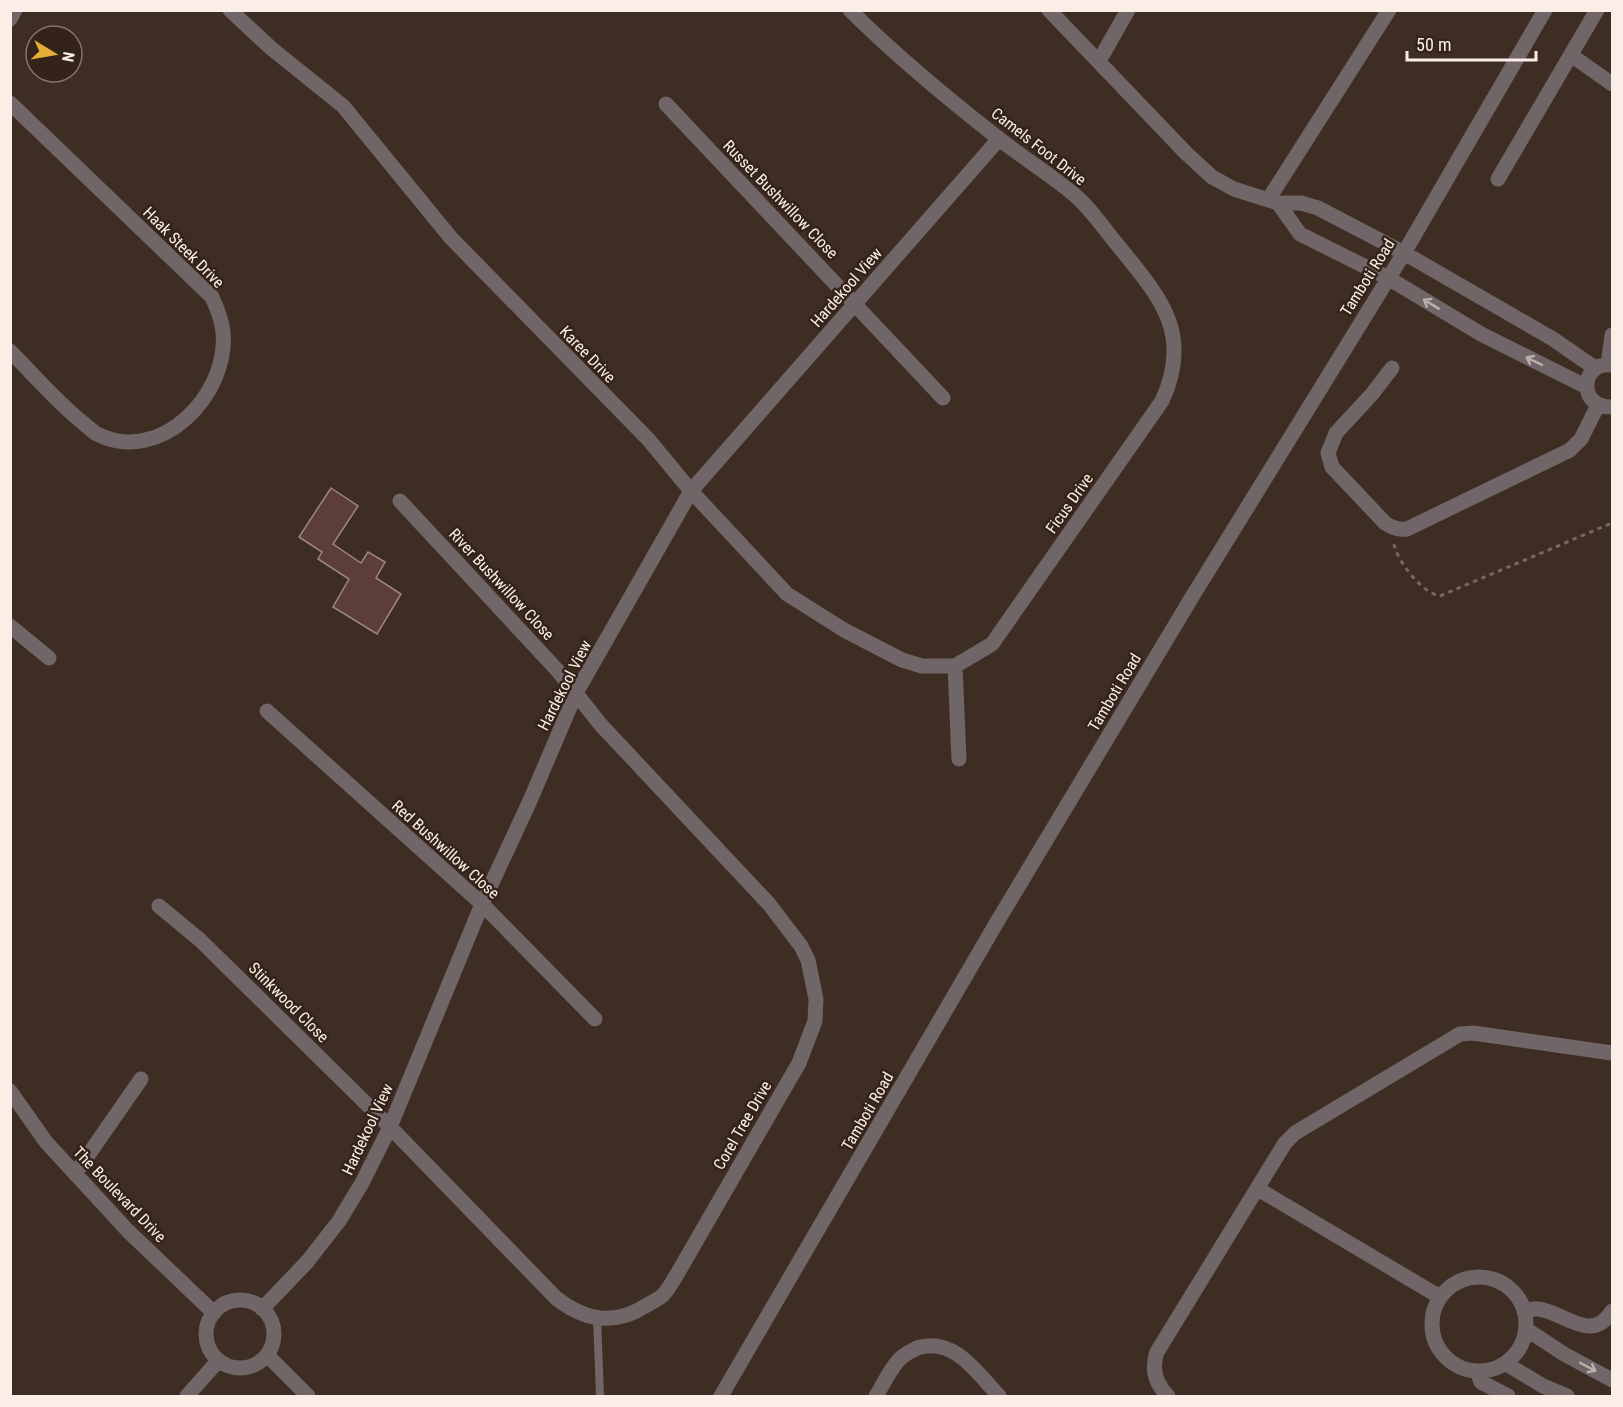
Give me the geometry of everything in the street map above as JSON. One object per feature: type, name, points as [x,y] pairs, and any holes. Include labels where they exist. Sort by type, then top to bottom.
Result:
[{"type":"street","points":[[10,19],[15,10]]},
{"type":"street","name":"Karee Drive","points":[[230,10],[272,49],[343,106],[451,238],[648,439],[691,491],[776,584],[799,602],[844,630],[902,660],[922,666],[955,666]]},
{"type":"street","name":"Camels Foot Drive","points":[[850,10],[883,43],[999,139],[1060,183],[1088,209],[1149,283],[1168,314],[1174,337]]},
{"type":"street","points":[[1049,10],[1186,153],[1212,177],[1234,189],[1273,202],[1301,203],[1318,208],[1404,253],[1553,339],[1605,366]]},
{"type":"street","points":[[1099,61],[1128,10]]},
{"type":"street","points":[[1273,202],[1389,10]]},
{"type":"street","name":"Tamboti Road","points":[[721,1396],[1042,848],[1192,597],[1404,253],[1545,10]]},
{"type":"street","points":[[1498,179],[1597,10]]},
{"type":"street","points":[[1571,55],[1612,84]]},
{"type":"street","name":"Haak Steek Drive","points":[[10,104],[212,297],[223,332],[223,346],[216,376],[191,414],[171,430],[141,442],[116,440],[96,434],[70,412],[10,351]]},
{"type":"street","name":"Russet Bushwillow Close","points":[[666,104],[856,303],[943,398]]},
{"type":"street","name":"Hardekool View","points":[[262,1309],[307,1262],[339,1221],[362,1183],[390,1127],[482,904],[529,803],[576,693],[691,491],[999,139]]},
{"type":"street","points":[[1273,202],[1300,234],[1388,278],[1481,334],[1587,387]]},
{"type":"street","points":[[1392,368],[1372,394],[1336,433],[1328,453],[1332,466],[1391,527],[1407,530],[1570,450],[1605,406],[1588,394],[1587,387],[1588,380],[1605,366],[1612,335]]},
{"type":"street","name":"Ficus Drive","points":[[955,666],[992,644],[1162,401],[1173,371],[1174,337]]},
{"type":"street","name":"River Bushwillow Close","points":[[400,501],[576,693]]},
{"type":"street","points":[[10,626],[49,657]]},
{"type":"street","points":[[955,666],[958,759]]},
{"type":"street","name":"Corel Tree Drive","points":[[390,1127],[556,1298],[584,1316],[615,1318],[635,1313],[663,1295],[799,1063],[815,1021],[816,999],[808,960],[801,946],[769,904],[615,741],[576,693]]},
{"type":"street","name":"Red Bushwillow Close","points":[[267,711],[482,904],[595,1019]]},
{"type":"street","name":"Stinkwood Close","points":[[159,906],[200,940],[390,1127]]},
{"type":"street","points":[[1168,1396],[1155,1378],[1153,1364],[1157,1352],[1285,1143],[1295,1132],[1460,1034],[1473,1033],[1612,1053]]},
{"type":"street","points":[[75,1174],[141,1079]]},
{"type":"street","name":"The Boulevard Drive","points":[[10,1091],[46,1142],[75,1174],[128,1231],[214,1313]]},
{"type":"street","points":[[1258,1189],[1440,1296]]},
{"type":"street","points":[[1482,1276],[1497,1280],[1510,1289],[1520,1300],[1526,1329],[1515,1354],[1505,1363],[1491,1370],[1477,1371],[1463,1368],[1450,1361],[1437,1345],[1431,1324],[1440,1296],[1451,1285],[1466,1278],[1482,1276]]},
{"type":"street","points":[[236,1301],[247,1301],[262,1309],[272,1323],[274,1334],[267,1355],[249,1367],[228,1366],[218,1360],[211,1352],[206,1331],[214,1313],[225,1304],[236,1301]]},
{"type":"street","points":[[1524,1312],[1538,1309],[1577,1325],[1589,1326],[1605,1319],[1612,1311]]},
{"type":"street","points":[[1526,1329],[1564,1354],[1612,1380]]},
{"type":"street","points":[[876,1396],[898,1359],[913,1350],[936,1345],[964,1359],[999,1396]]},
{"type":"street","points":[[267,1355],[308,1396]]},
{"type":"street","points":[[187,1396],[218,1360]]},
{"type":"street","points":[[1505,1363],[1543,1386],[1567,1396]]},
{"type":"street","points":[[1477,1371],[1481,1382],[1508,1396]]},
{"type":"lane","points":[[597,1317],[600,1396]]},
{"type":"path","points":[[1391,527],[1395,551],[1408,571],[1432,595],[1440,596],[1612,523]]},
{"type":"building","points":[[331,488],[358,506],[333,544],[361,563],[368,552],[385,562],[376,578],[401,594],[377,634],[333,607],[349,579],[318,559],[322,552],[299,537]]}]
